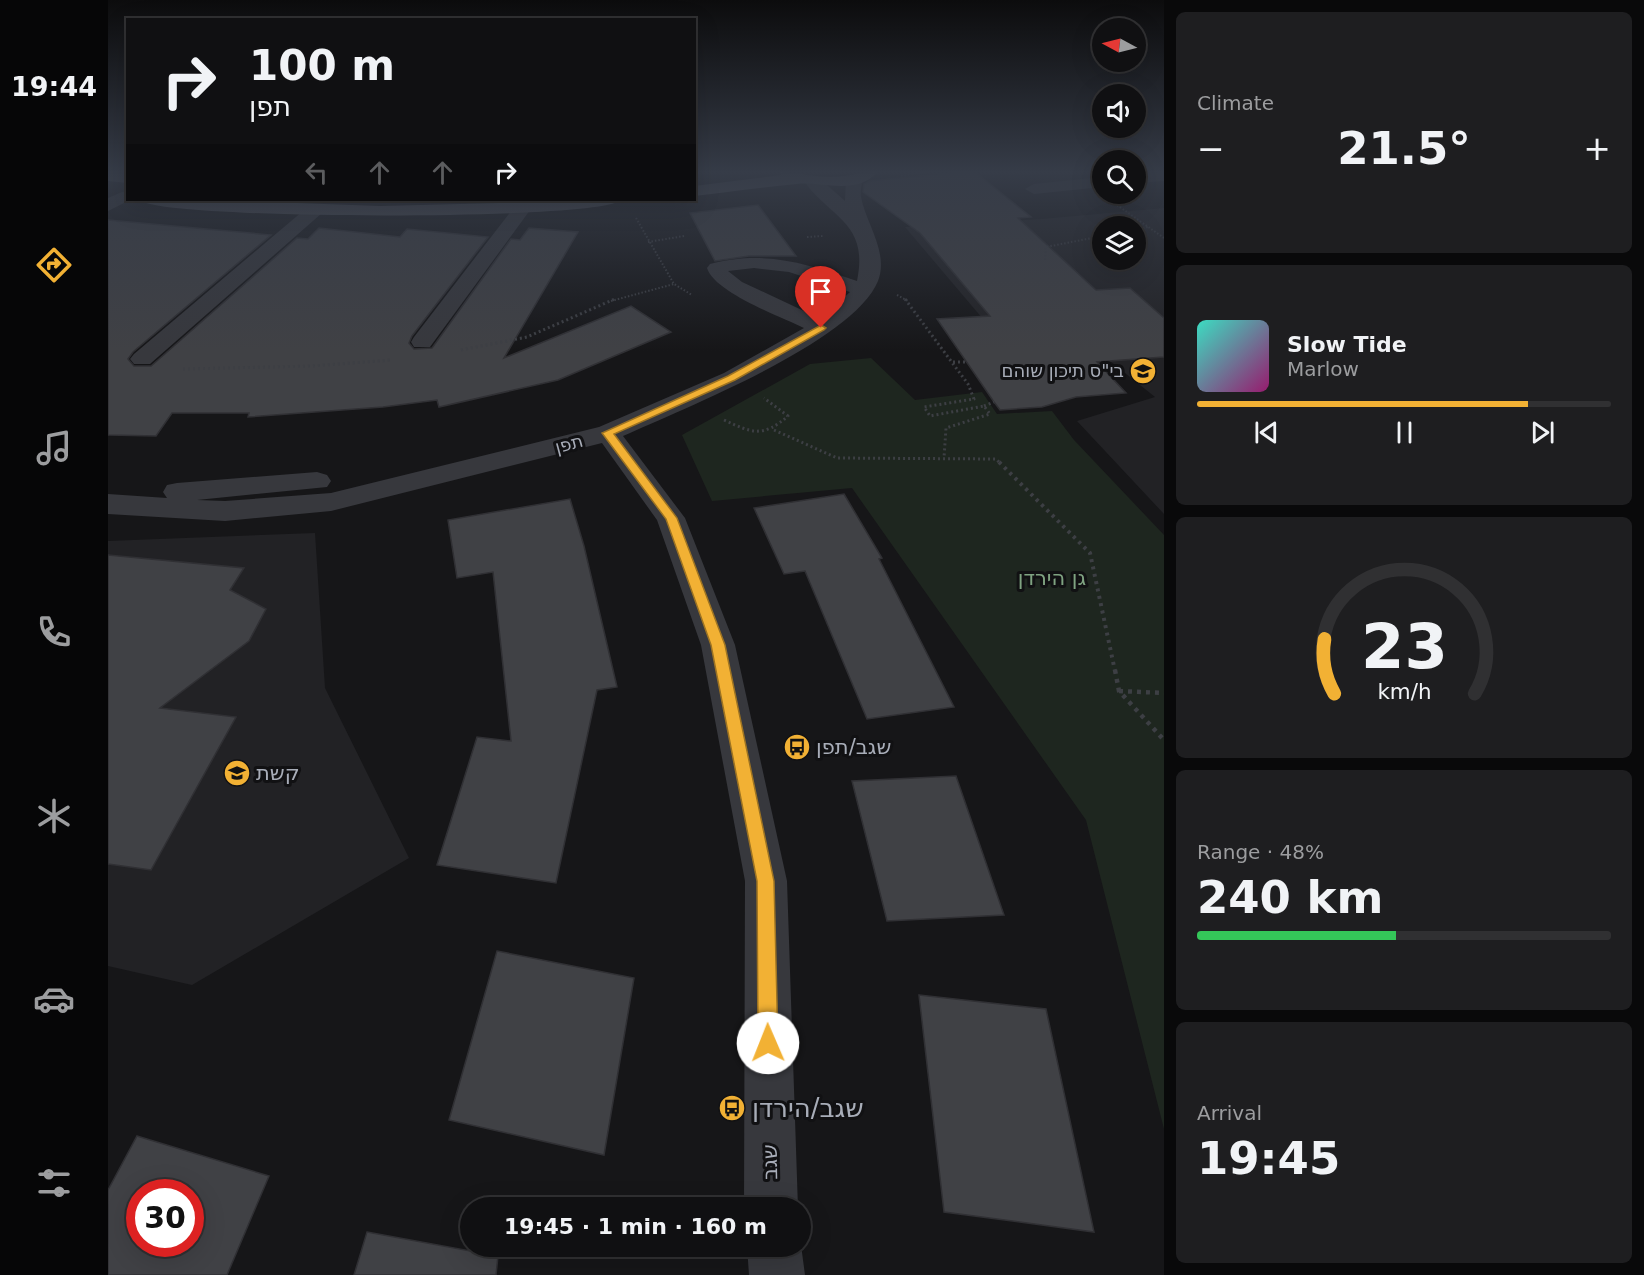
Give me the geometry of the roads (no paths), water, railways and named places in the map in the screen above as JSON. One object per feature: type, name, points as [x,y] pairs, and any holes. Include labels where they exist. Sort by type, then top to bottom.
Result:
[{"type":"street","points":[[142,359],[289,232]]},
{"type":"street","points":[[422,342],[505,232]]},
{"type":"street","points":[[821,328],[727,281],[719,275],[717,268],[728,264],[767,262],[865,285],[869,248],[860,232]]},
{"type":"street","points":[[764,300],[808,272]]},
{"type":"street","name":"תפן","points":[[108,504],[225,511],[331,502],[501,462],[608,433],[732,378],[821,328],[848,307],[865,285]]},
{"type":"street","name":"שגב","points":[[608,433],[671,518],[718,645],[766,881],[771,1197]]},
{"type":"street","name":"תפן","points":[[108,498],[374,477],[501,462]]},
{"type":"street","name":"שגב","points":[[765,1275],[767,1257]]},
{"type":"street","name":"שגב","points":[[775,1257],[777,1275]]},
{"type":"place","name":"בי\"ס תיכון שוהם","points":[[1143,371]]},
{"type":"place","name":"שגב/תפן","points":[[797,747]]},
{"type":"place","name":"קשת","points":[[237,773]]},
{"type":"place","name":"שגב/הירדן","points":[[732,1108]]},
{"type":"park label","name":"גן הירדן","points":[[1052,578]]}]
